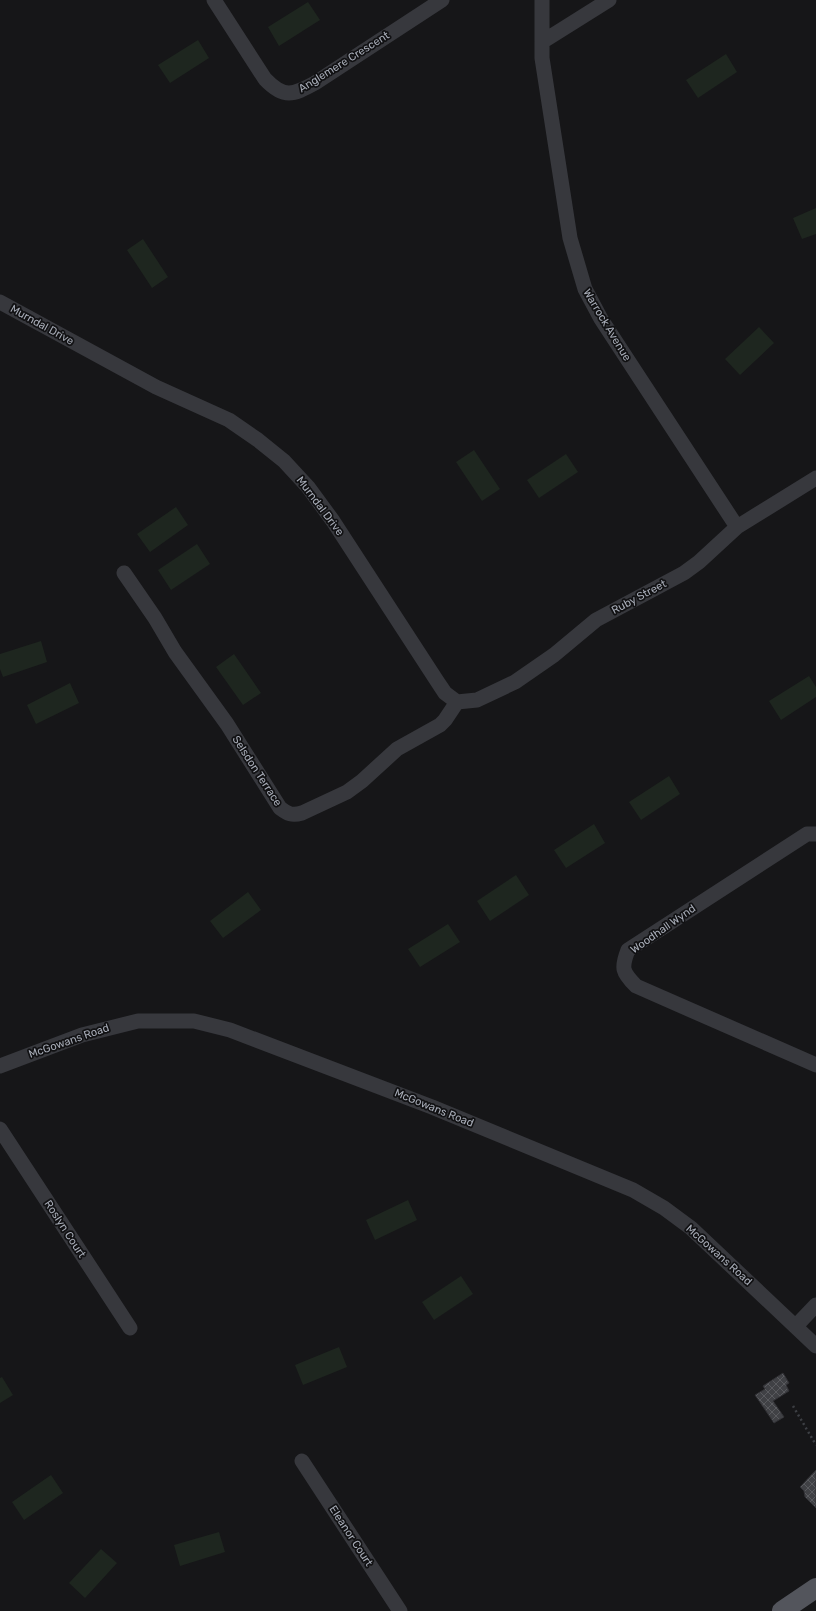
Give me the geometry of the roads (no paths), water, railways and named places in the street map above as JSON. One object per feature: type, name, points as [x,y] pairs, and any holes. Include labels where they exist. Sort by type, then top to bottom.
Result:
[{"type":"main road","points":[[782,1611],[816,1588]]},
{"type":"street","name":"Anglemere Crescent","points":[[214,0],[265,79],[274,89],[284,93],[294,94],[315,83],[442,0]]},
{"type":"street","name":"Warrock Avenue","points":[[542,0],[542,42],[547,93],[570,238],[585,289],[601,319],[737,527]]},
{"type":"street","points":[[542,42],[609,0]]},
{"type":"street","name":"Murndal Drive","points":[[0,302],[156,387],[229,420],[258,440],[284,461],[308,487],[333,521],[445,693],[457,702]]},
{"type":"street","name":"Ruby Street","points":[[457,702],[477,700],[515,682],[554,655],[596,620],[684,573],[699,562],[737,527],[816,478]]},
{"type":"street","name":"Selsdon Terrace","points":[[124,573],[155,618],[175,652],[227,724],[280,808],[287,813],[294,815],[302,813],[347,792],[362,781],[397,749],[440,725],[457,702]]},
{"type":"street","name":"Woodhall Wynd","points":[[816,834],[807,834],[628,950],[623,963],[625,975],[636,986],[816,1065]]},
{"type":"street","name":"McGowans Road","points":[[0,1066],[82,1035],[138,1021],[194,1021],[230,1030],[432,1107],[633,1190],[664,1208],[691,1228],[816,1346]]},
{"type":"street","name":"Roslyn Court","points":[[0,1129],[130,1328]]},
{"type":"street","points":[[796,1326],[816,1304]]},
{"type":"street","name":"Eleanor Court","points":[[302,1461],[400,1611]]}]
